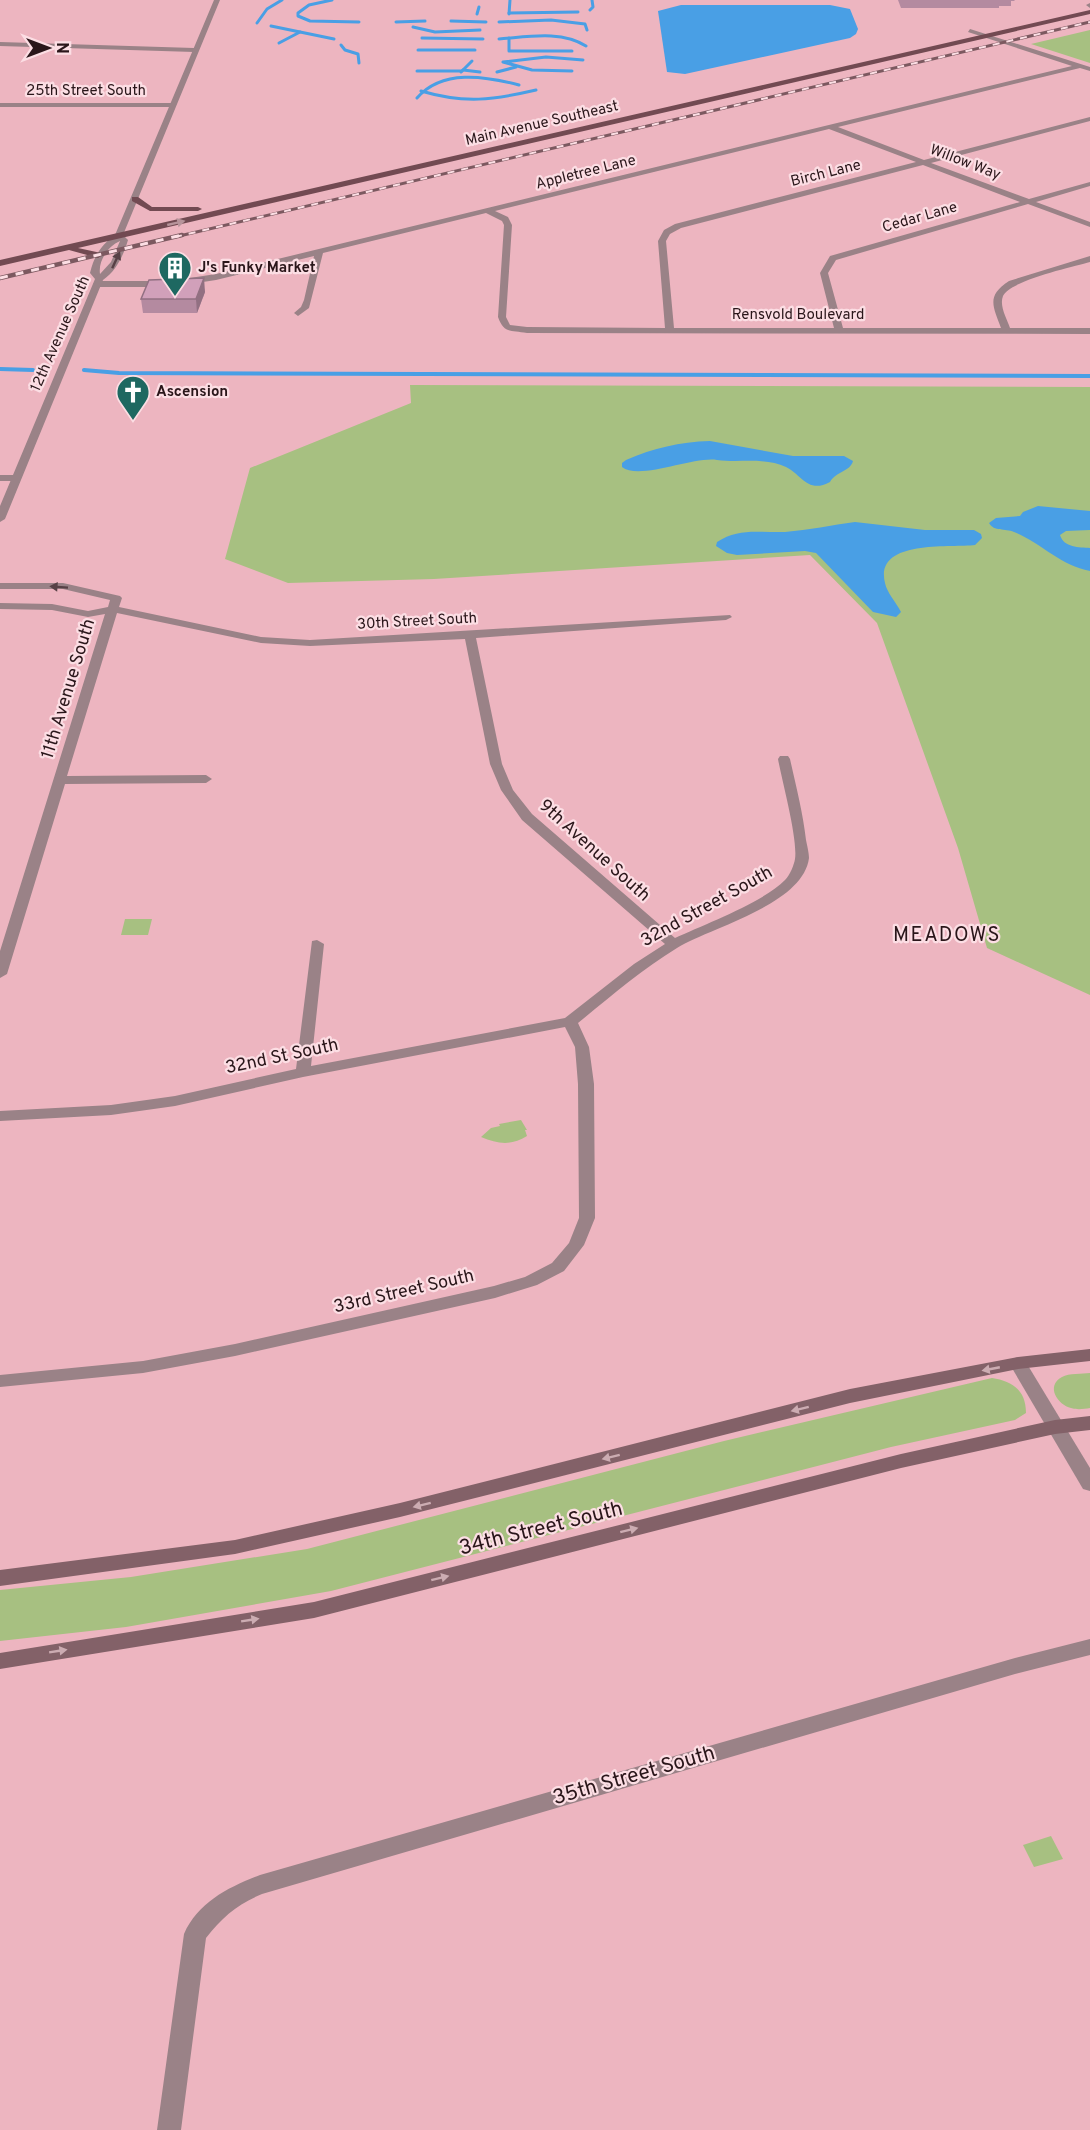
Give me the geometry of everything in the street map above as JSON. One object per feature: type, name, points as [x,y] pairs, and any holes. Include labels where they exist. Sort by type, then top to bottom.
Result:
[{"type":"main road","name":"Main Avenue Southeast","points":[[0,254],[970,31],[1090,7]]},
{"type":"main road","name":"Main Avenue Southeast","points":[[0,262],[984,36],[1090,7]]},
{"type":"main road","points":[[135,199],[150,209],[198,209]]},
{"type":"main road","points":[[58,250],[85,250],[98,255]]},
{"type":"main road","points":[[0,1578],[235,1547],[400,1510],[850,1396],[1018,1363],[1090,1355]]},
{"type":"main road","name":"34th Street South","points":[[0,1661],[314,1610],[901,1461],[1055,1427],[1090,1423]]},
{"type":"street","name":"12th Avenue South","points":[[0,519],[98,282],[111,271],[124,240],[119,236],[194,50],[217,0]]},
{"type":"street","points":[[970,31],[1090,69]]},
{"type":"street","points":[[0,44],[194,50]]},
{"type":"street","name":"Appletree Lane","points":[[98,282],[170,284],[192,282],[1079,66]]},
{"type":"street","name":"25th Street South","points":[[0,105],[172,105]]},
{"type":"street","name":"Birch Lane","points":[[670,330],[662,241],[667,232],[678,226],[1090,119]]},
{"type":"street","name":"Willow Way","points":[[830,127],[1090,225]]},
{"type":"street","name":"Cedar Lane","points":[[839,330],[824,273],[827,264],[833,258],[1090,184]]},
{"type":"street","name":"Rensvold Boulevard","points":[[488,211],[506,219],[508,225],[502,317],[506,327],[527,330],[1090,331]]},
{"type":"street","points":[[98,282],[94,273],[98,255],[106,245],[119,236]]},
{"type":"street","points":[[298,313],[305,308],[308,300],[319,252]]},
{"type":"street","points":[[1007,331],[996,302],[997,295],[1002,288],[1011,283],[1090,259]]},
{"type":"street","points":[[0,478],[16,478]]},
{"type":"street","name":"30th Street South","points":[[0,586],[63,586],[97,592],[114,604],[261,640],[310,643],[470,635],[726,617]]},
{"type":"street","name":"30th Street South","points":[[0,606],[52,607],[88,614],[114,604]]},
{"type":"street","name":"11th Avenue South","points":[[0,974],[114,604]]},
{"type":"street","name":"9th Avenue South","points":[[470,635],[496,764],[507,790],[527,817],[674,944]]},
{"type":"street","name":"32nd Street South","points":[[570,1022],[639,968],[674,944],[757,905],[780,891],[796,874],[802,858],[802,845],[784,759]]},
{"type":"street","name":"11th Avenue South","points":[[60,780],[206,779]]},
{"type":"street","points":[[303,1072],[317,944]]},
{"type":"street","name":"32nd St South","points":[[0,1116],[111,1110],[175,1101],[303,1072],[570,1022]]},
{"type":"street","name":"33rd Street South","points":[[0,1381],[143,1367],[235,1350],[495,1292],[531,1281],[558,1267],[576,1245],[587,1218],[586,1084],[582,1047],[570,1022]]},
{"type":"street","points":[[1018,1363],[1090,1484]]},
{"type":"street","name":"35th Street South","points":[[169,2130],[195,1934],[220,1903],[231,1896],[260,1885],[1015,1666],[1090,1647]]},
{"type":"green space","points":[[1090,30],[1090,63],[1031,44]]},
{"type":"green space","points":[[410,385],[1090,387],[1090,995],[987,948],[958,848],[877,623],[810,555],[434,579],[288,583],[225,559],[250,468],[411,403]]},
{"type":"green space","points":[[125,919],[152,919],[148,935],[121,935]]},
{"type":"green space","points":[[521,1120],[527,1130],[525,1130],[527,1136],[521,1139],[504,1143],[481,1137],[491,1128],[500,1126],[499,1124]]},
{"type":"green space","points":[[1090,1373],[1090,1408],[1071,1408],[1055,1395],[1054,1385],[1062,1377]]},
{"type":"green space","points":[[992,1378],[1012,1384],[1017,1388],[1023,1398],[1026,1413],[1015,1420],[891,1447],[331,1591],[126,1627],[0,1641],[0,1590],[131,1577],[307,1549],[724,1441]]},
{"type":"green space","points":[[1051,1836],[1063,1859],[1034,1867],[1023,1845]]},
{"type":"water","points":[[681,5],[830,5],[850,9],[858,29],[856,34],[850,38],[685,74],[667,72],[658,11]]},
{"type":"water","points":[[710,441],[793,456],[844,456],[853,461],[830,482],[816,486],[806,482],[786,467],[761,461],[695,461],[641,471],[630,471],[622,467],[622,463],[626,460],[657,449],[677,444]]},
{"type":"water","points":[[1038,506],[1090,511],[1090,530],[1066,531],[1060,535],[1068,545],[1090,548],[1090,571],[1060,559],[1024,537],[1011,531],[994,528],[989,523],[996,518],[1020,516],[1023,512]]},
{"type":"water","points":[[855,522],[925,530],[974,530],[981,534],[982,538],[975,545],[916,549],[902,552],[891,559],[885,569],[885,583],[901,612],[896,617],[873,612],[816,553],[805,551],[737,555],[727,553],[716,546],[717,542],[734,534],[785,532]]},
{"type":"building","points":[[204,278],[196,299],[141,299],[149,280]]},
{"type":"waterway","points":[[257,23],[267,9],[282,0]]},
{"type":"waterway","points":[[332,0],[309,5],[298,13],[298,16],[310,21],[359,22]]},
{"type":"waterway","points":[[509,13],[510,0]]},
{"type":"waterway","points":[[590,10],[593,7],[592,0]]},
{"type":"waterway","points":[[477,14],[479,7]]},
{"type":"waterway","points":[[509,13],[578,12]]},
{"type":"waterway","points":[[499,22],[551,20],[585,24],[587,30]]},
{"type":"waterway","points":[[396,22],[425,21]]},
{"type":"waterway","points":[[451,21],[486,22]]},
{"type":"waterway","points":[[271,26],[334,39]]},
{"type":"waterway","points":[[413,27],[435,32],[480,30]]},
{"type":"waterway","points":[[279,43],[300,32]]},
{"type":"waterway","points":[[509,38],[555,36],[586,46]]},
{"type":"waterway","points":[[422,38],[483,39]]},
{"type":"waterway","points":[[499,39],[509,38]]},
{"type":"waterway","points":[[509,38],[509,51],[572,51]]},
{"type":"waterway","points":[[341,45],[345,50],[358,54],[359,63]]},
{"type":"waterway","points":[[418,50],[475,50]]},
{"type":"waterway","points":[[572,71],[532,70],[503,62],[546,57],[583,60]]},
{"type":"waterway","points":[[463,70],[472,61]]},
{"type":"waterway","points":[[497,72],[516,67]]},
{"type":"waterway","points":[[463,70],[480,72]]},
{"type":"waterway","points":[[417,71],[462,71]]},
{"type":"waterway","points":[[424,92],[439,82],[465,77],[492,79],[519,85]]},
{"type":"waterway","points":[[424,92],[451,98],[479,99],[536,90]]},
{"type":"waterway","points":[[417,98],[424,92]]},
{"type":"waterway","points":[[0,369],[33,370]]},
{"type":"waterway","points":[[84,370],[119,373],[1090,376]]},
{"type":"railway","points":[[175,237],[1090,22]]},
{"type":"railway","points":[[0,278],[182,235]]},
{"type":"place","name":"J's Funky Market","points":[[175,297]]},
{"type":"place","name":"Ascension","points":[[133,421]]},
{"type":"district","name":"MEADOWS","points":[[947,936]]}]
